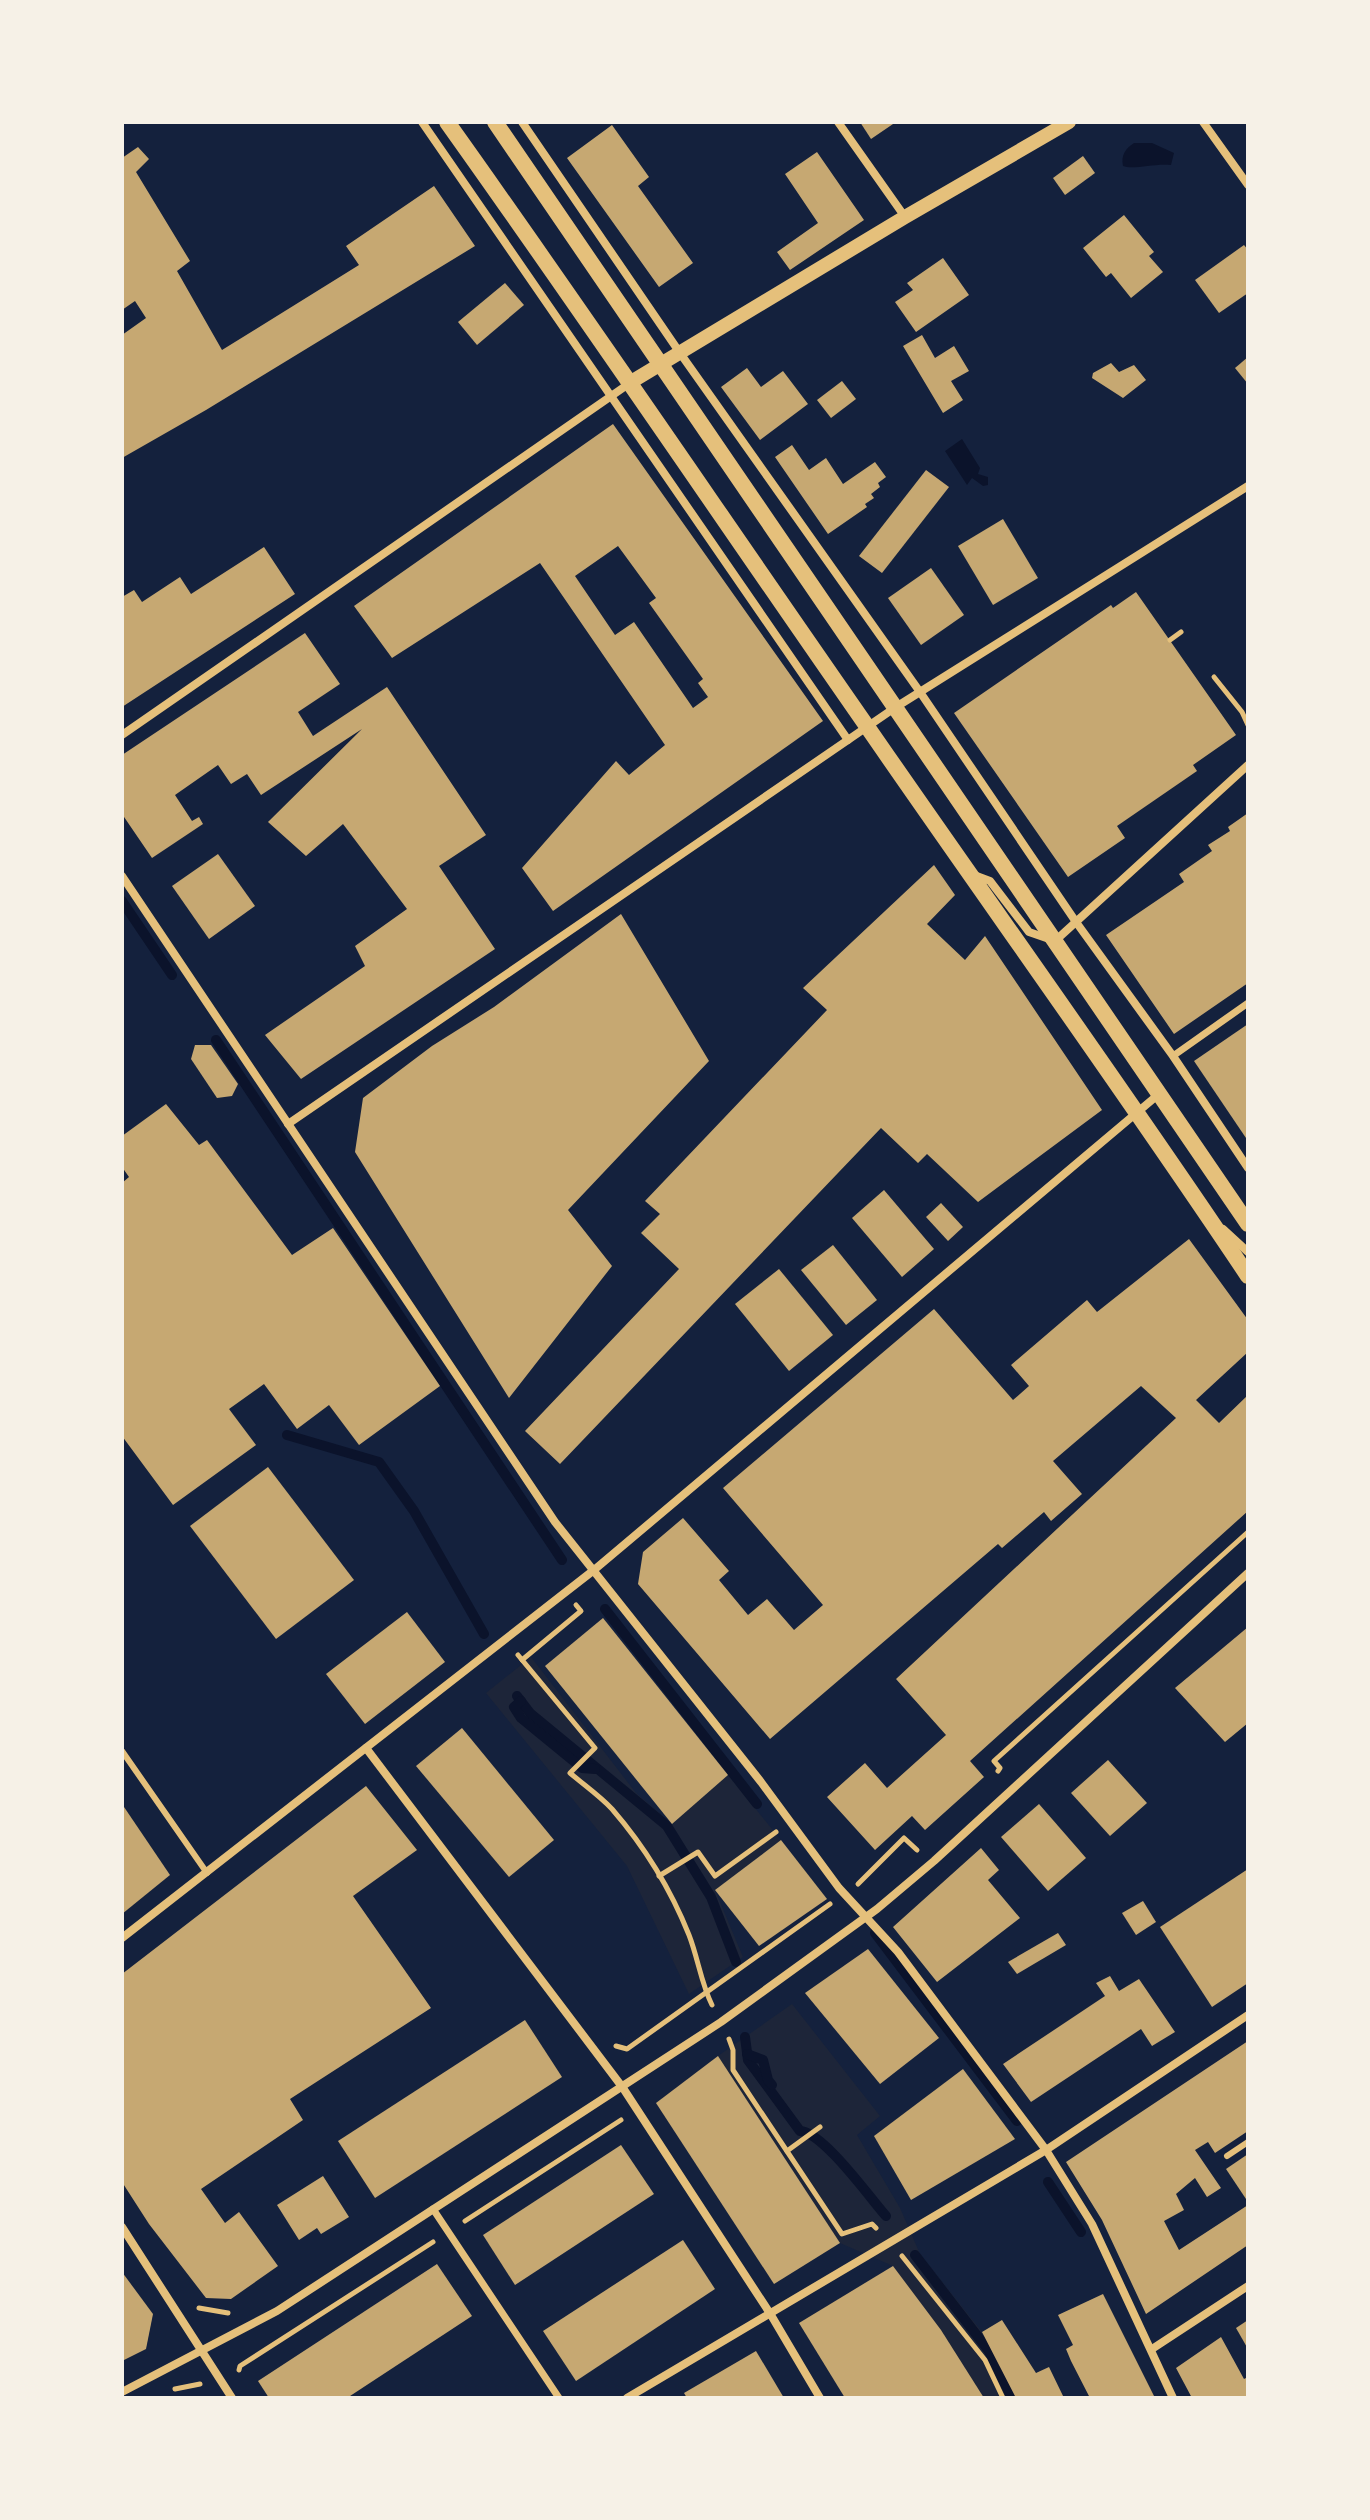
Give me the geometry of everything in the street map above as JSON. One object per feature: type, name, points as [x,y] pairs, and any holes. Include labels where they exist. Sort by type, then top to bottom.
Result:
[{"type":"main road","points":[[447,122],[1138,1111],[1248,1276]]},
{"type":"main road","points":[[495,122],[1248,1224]]},
{"type":"street","points":[[422,122],[848,740]]},
{"type":"street","points":[[522,122],[1248,1168]]},
{"type":"street","points":[[838,122],[905,217]]},
{"type":"street","points":[[122,735],[631,382],[1069,122]]},
{"type":"street","points":[[1203,122],[1248,185]]},
{"type":"street","points":[[288,1124],[896,707],[1248,486]]},
{"type":"street","points":[[969,873],[990,881],[1029,932],[1055,941],[1248,765]]},
{"type":"street","points":[[122,876],[555,1522],[845,1894],[898,1952],[1046,2150],[1092,2224],[1173,2398]]},
{"type":"street","points":[[1173,1056],[1248,1003]]},
{"type":"street","points":[[122,1938],[594,1570],[1159,1094]]},
{"type":"street","points":[[1210,1219],[1248,1252]]},
{"type":"street","points":[[122,2392],[277,2311],[721,2022],[865,1917],[934,1861],[1248,1573]]},
{"type":"street","points":[[366,1748],[623,2088],[771,2315],[820,2398]]},
{"type":"street","points":[[627,2398],[1046,2150],[1248,2015]]},
{"type":"street","points":[[433,2209],[559,2398]]},
{"type":"street","points":[[122,2227],[232,2398]]},
{"type":"street","points":[[1152,2349],[1248,2286]]},
{"type":"lane","points":[[122,1751],[208,1873]]},
{"type":"lane","points":[[1227,2156],[1248,2142]]},
{"type":"path","points":[[1170,640],[1181,632]]},
{"type":"path","points":[[1214,677],[1242,712],[1248,725]]},
{"type":"path","points":[[1242,712],[1248,707]]},
{"type":"path","points":[[990,1779],[1000,1768],[994,1761],[1248,1532]]},
{"type":"path","points":[[505,1639],[595,1748],[570,1773],[610,1807],[659,1876],[681,1916],[697,1956],[706,1993],[733,2050],[733,2070],[842,2234],[872,2224],[891,2243],[985,2360],[1003,2398]]},
{"type":"path","points":[[659,1876],[698,1852],[715,1876],[791,1822]]},
{"type":"path","points":[[597,2054],[613,2045],[627,2049],[845,1894],[904,1838],[917,1850],[928,1840]]},
{"type":"path","points":[[787,2151],[820,2127]]},
{"type":"path","points":[[167,2297],[182,2287],[199,2308],[231,2313]]},
{"type":"shaded area","points":[[1134,143],[1152,143],[1174,153],[1171,165],[1123,166],[1124,153]]},
{"type":"shaded area","points":[[962,439],[980,468],[978,474],[988,477],[988,485],[983,486],[972,478],[967,485],[945,451]]},
{"type":"shaded area","points":[[531,1657],[636,1793],[672,1824],[728,1775],[781,1840],[715,1890],[743,1957],[689,1994],[627,1866],[486,1693]]},
{"type":"shaded area","points":[[792,2004],[880,2116],[857,2135],[900,2208],[920,2254],[982,2332],[1016,2398],[984,2398],[941,2330],[893,2266],[840,2243],[718,2056]]},
{"type":"building","points":[[860,122],[896,122],[871,139]]},
{"type":"building","points":[[612,125],[649,177],[638,186],[693,263],[659,287],[567,158]]},
{"type":"building","points":[[138,147],[149,159],[136,172],[190,261],[177,271],[222,350],[359,265],[346,246],[434,186],[475,246],[122,458],[122,335],[146,318],[135,301],[122,310],[122,158]]},
{"type":"building","points":[[817,152],[864,220],[790,270],[777,252],[818,223],[785,174]]},
{"type":"building","points":[[1083,156],[1095,173],[1065,195],[1053,178]]},
{"type":"building","points":[[1124,215],[1154,252],[1149,256],[1163,272],[1131,298],[1111,273],[1106,277],[1083,248]]},
{"type":"building","points":[[1244,245],[1248,250],[1248,293],[1219,313],[1195,280]]},
{"type":"building","points":[[943,258],[969,295],[916,332],[895,302],[913,290],[907,283]]},
{"type":"building","points":[[505,283],[524,305],[477,345],[458,322]]},
{"type":"building","points":[[922,335],[935,358],[954,346],[969,371],[951,381],[963,400],[943,413],[903,346]]},
{"type":"building","points":[[1248,357],[1248,384],[1235,368]]},
{"type":"building","points":[[1111,363],[1119,372],[1134,365],[1146,380],[1123,398],[1092,378],[1093,373]]},
{"type":"building","points":[[747,368],[761,387],[783,371],[808,404],[760,440],[721,387]]},
{"type":"building","points":[[842,381],[856,399],[831,418],[817,400]]},
{"type":"building","points":[[613,424],[823,721],[553,911],[522,868],[616,761],[629,775],[665,745],[540,563],[392,658],[354,606]],"holes":[[[618,546],[656,598],[649,603],[703,679],[698,683],[708,697],[693,708],[634,622],[615,635],[575,576]]]},
{"type":"building","points":[[792,445],[809,470],[826,458],[843,484],[875,462],[886,477],[871,494],[874,498],[865,504],[867,507],[828,534],[775,457]]},
{"type":"building","points":[[926,470],[949,487],[882,573],[859,556]]},
{"type":"building","points":[[1003,519],[1038,578],[993,605],[958,546]]},
{"type":"building","points":[[264,547],[295,594],[122,707],[122,597],[134,590],[142,602],[180,577],[191,594]]},
{"type":"building","points":[[931,568],[964,615],[921,645],[888,598]]},
{"type":"building","points":[[1136,592],[1236,735],[1193,765],[1197,771],[1117,826],[1125,838],[1068,877],[954,713],[1111,605],[1113,608]]},
{"type":"building","points":[[305,633],[340,684],[298,712],[313,736],[387,687],[486,835],[439,866],[495,949],[301,1079],[265,1035],[365,966],[355,946],[407,909],[343,824],[306,856],[268,822],[362,729],[261,795],[247,774],[231,784],[218,765],[175,795],[192,821],[199,817],[203,824],[152,858],[122,814],[122,755]]},
{"type":"building","points":[[1248,813],[1248,983],[1174,1034],[1106,935],[1184,882],[1179,874],[1212,851],[1208,845],[1230,831],[1228,827]]},
{"type":"building","points":[[218,854],[255,906],[209,939],[172,886]]},
{"type":"building","points":[[934,865],[955,895],[927,924],[965,960],[985,936],[1102,1110],[978,1202],[927,1154],[918,1163],[881,1128],[560,1464],[525,1431],[679,1269],[641,1233],[660,1214],[645,1201],[827,1010],[803,988]]},
{"type":"building","points":[[621,914],[709,1061],[568,1210],[612,1266],[509,1398],[355,1152],[363,1098]]},
{"type":"building","points":[[1248,1024],[1248,1141],[1194,1061]]},
{"type":"building","points":[[195,1045],[211,1045],[238,1084],[232,1096],[217,1098],[191,1059]]},
{"type":"building","points":[[166,1104],[199,1145],[207,1140],[292,1255],[333,1228],[440,1386],[359,1445],[329,1405],[297,1429],[264,1384],[229,1409],[256,1445],[173,1505],[122,1436],[122,1183],[129,1177],[122,1167],[122,1136]]},
{"type":"building","points":[[884,1190],[934,1249],[902,1277],[852,1218]]},
{"type":"building","points":[[941,1203],[963,1227],[948,1241],[926,1217]]},
{"type":"building","points":[[1189,1239],[1248,1320],[1248,1352],[1196,1400],[1219,1423],[1248,1395],[1248,1511],[970,1761],[984,1777],[925,1830],[912,1816],[875,1850],[827,1797],[865,1763],[887,1788],[946,1735],[896,1679],[1176,1418],[1141,1386],[1053,1461],[1082,1494],[1051,1521],[1044,1512],[1002,1548],[998,1544],[770,1739],[638,1584],[643,1552],[683,1518],[729,1571],[719,1580],[748,1615],[767,1599],[794,1630],[823,1605],[723,1488],[934,1309],[1013,1400],[1029,1386],[1011,1365],[1087,1300],[1097,1312]]},
{"type":"building","points":[[833,1245],[877,1300],[846,1325],[801,1270]]},
{"type":"building","points":[[779,1269],[833,1335],[789,1371],[735,1304]]},
{"type":"building","points":[[268,1467],[354,1580],[276,1639],[190,1526]]},
{"type":"building","points":[[407,1612],[445,1662],[365,1724],[326,1674]]},
{"type":"building","points":[[603,1618],[728,1775],[672,1824],[545,1666]]},
{"type":"building","points":[[1248,1627],[1248,1723],[1225,1742],[1175,1688]]},
{"type":"building","points":[[462,1728],[554,1840],[509,1877],[416,1766]]},
{"type":"building","points":[[1108,1760],[1147,1803],[1110,1836],[1071,1793]]},
{"type":"building","points":[[366,1786],[417,1850],[353,1896],[431,2008],[290,2099],[303,2120],[201,2189],[225,2223],[239,2212],[278,2266],[231,2299],[206,2298],[149,2224],[122,2182],[122,1974]]},
{"type":"building","points":[[122,1804],[170,1875],[122,1914]]},
{"type":"building","points":[[1039,1804],[1086,1858],[1048,1891],[1001,1837]]},
{"type":"building","points":[[781,1840],[827,1899],[759,1946],[715,1890]]},
{"type":"building","points":[[981,1848],[999,1870],[988,1880],[1020,1918],[937,1982],[893,1927]]},
{"type":"building","points":[[1248,1869],[1248,1983],[1212,2007],[1160,1927]]},
{"type":"building","points":[[1143,1901],[1156,1922],[1136,1935],[1122,1913]]},
{"type":"building","points":[[1058,1933],[1066,1945],[1017,1974],[1008,1962]]},
{"type":"building","points":[[868,1949],[939,2038],[880,2084],[805,1993]]},
{"type":"building","points":[[1110,1976],[1119,1991],[1139,1979],[1175,2032],[1152,2046],[1141,2029],[1031,2102],[1003,2064],[1105,1996],[1096,1983]]},
{"type":"building","points":[[525,2020],[562,2077],[375,2198],[338,2141]]},
{"type":"building","points":[[1248,2041],[1248,2131],[1215,2153],[1208,2142],[1195,2150],[1221,2188],[1207,2197],[1195,2178],[1176,2194],[1184,2210],[1164,2221],[1179,2250],[1248,2205],[1248,2245],[1146,2314],[1102,2220],[1066,2162]]},
{"type":"building","points":[[718,2056],[840,2243],[774,2284],[656,2103]]},
{"type":"building","points":[[963,2069],[1015,2139],[911,2200],[874,2136]]},
{"type":"building","points":[[621,2145],[654,2194],[515,2285],[483,2235]]},
{"type":"building","points":[[1248,2154],[1248,2202],[1226,2169]]},
{"type":"building","points":[[323,2176],[349,2217],[321,2234],[317,2228],[299,2240],[277,2205]]},
{"type":"building","points":[[683,2240],[715,2289],[576,2381],[543,2331]]},
{"type":"building","points":[[437,2264],[472,2316],[347,2398],[269,2398],[258,2381]]},
{"type":"building","points":[[893,2266],[941,2330],[984,2398],[845,2398],[799,2323]]},
{"type":"building","points":[[122,2272],[153,2314],[146,2349],[122,2361]]},
{"type":"building","points":[[1103,2294],[1155,2398],[1090,2398],[1071,2361],[1066,2349],[1073,2345],[1058,2315]]},
{"type":"building","points":[[1002,2320],[1036,2373],[1049,2367],[1064,2398],[1016,2398],[982,2332]]},
{"type":"building","points":[[1248,2320],[1248,2349],[1236,2328]]},
{"type":"building","points":[[1221,2337],[1244,2379],[1248,2377],[1248,2398],[1192,2398],[1176,2368]]},
{"type":"building","points":[[756,2351],[784,2398],[687,2398],[684,2393]]},
{"type":"waterway","points":[[122,901],[172,975]]},
{"type":"waterway","points":[[216,1040],[562,1560]]},
{"type":"waterway","points":[[287,1435],[379,1462],[414,1511],[484,1634]]},
{"type":"waterway","points":[[605,1609],[757,1804]]},
{"type":"waterway","points":[[517,1696],[530,1713],[667,1826],[711,1897],[736,1962]]},
{"type":"waterway","points":[[521,1701],[514,1707],[521,1718],[582,1768],[595,1769]]},
{"type":"waterway","points":[[875,1933],[1017,2121]]},
{"type":"waterway","points":[[745,2037],[748,2060],[800,2131],[821,2142],[886,2216]]},
{"type":"waterway","points":[[747,2054],[763,2060],[772,2085]]},
{"type":"waterway","points":[[1048,2182],[1081,2232]]},
{"type":"waterway","points":[[915,2255],[989,2351],[1012,2398]]}]
